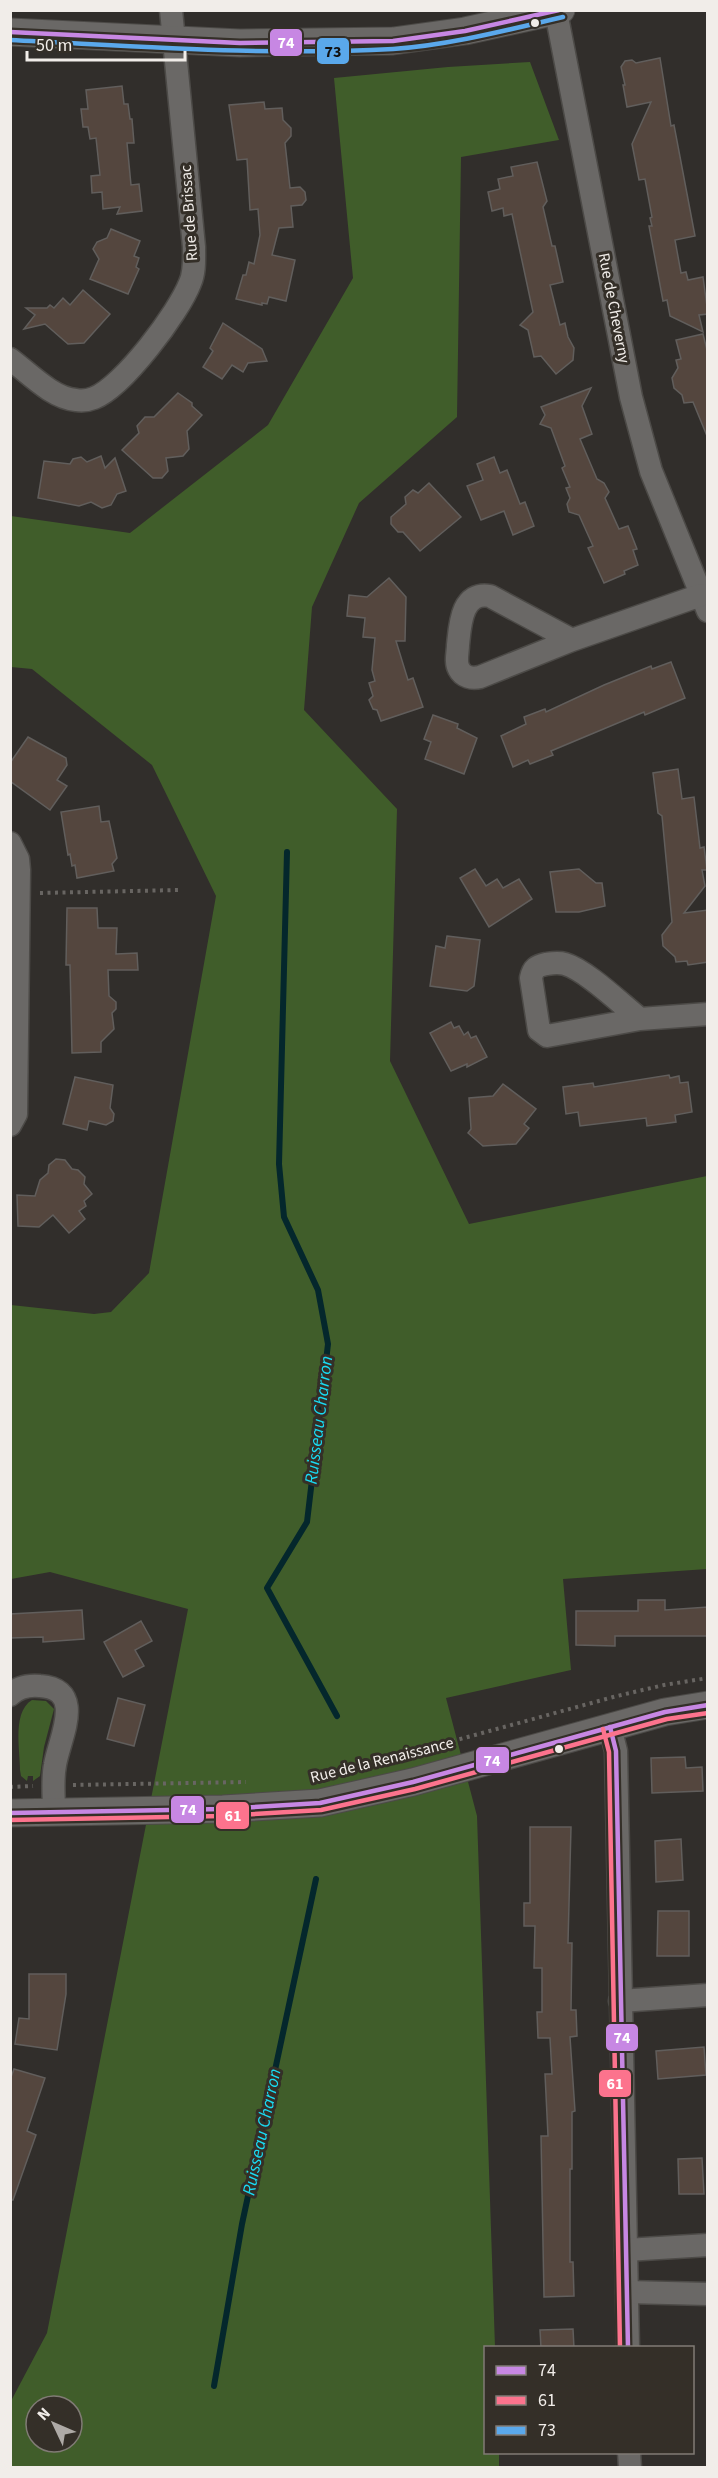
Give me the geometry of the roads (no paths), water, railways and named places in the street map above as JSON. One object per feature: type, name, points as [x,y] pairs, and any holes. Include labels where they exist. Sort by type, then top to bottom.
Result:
[{"type":"street","name":"Rue de Brissac","points":[[10,359],[66,399],[78,401],[94,398],[122,376],[151,345],[180,303],[189,285],[193,274],[194,247],[172,39],[171,10]]},
{"type":"street","points":[[10,32],[240,43],[393,41],[465,31],[559,11]]},
{"type":"street","name":"Rue de Cheverny","points":[[559,11],[631,397],[651,471],[704,603],[572,640],[474,678],[460,671],[457,664],[461,616],[468,603],[480,596],[490,596],[572,640]]},
{"type":"street","points":[[10,843],[18,859],[16,1114],[10,1125]]},
{"type":"street","points":[[640,1019],[582,973],[568,965],[557,962],[538,966],[532,972],[538,1022],[540,1030],[547,1036],[640,1019],[708,1014]]},
{"type":"street","points":[[10,1695],[19,1689],[43,1686],[59,1693],[67,1704],[66,1723],[55,1766],[54,1812]]},
{"type":"street","name":"Rue de la Renaissance","points":[[10,1812],[223,1809],[320,1803],[413,1782],[664,1712],[708,1705]]},
{"type":"street","points":[[610,1727],[616,1751],[628,2346]]},
{"type":"street","points":[[620,2001],[708,1995]]},
{"type":"street","points":[[626,2250],[708,2245]]},
{"type":"street","points":[[627,2292],[708,2294]]},
{"type":"waterway","name":"Ruisseau Charron","points":[[287,852],[279,1164],[284,1217],[318,1290],[328,1344],[307,1522],[267,1588],[337,1716]]},
{"type":"waterway","name":"Ruisseau Charron","points":[[214,2386],[242,2224],[316,1879]]}]
